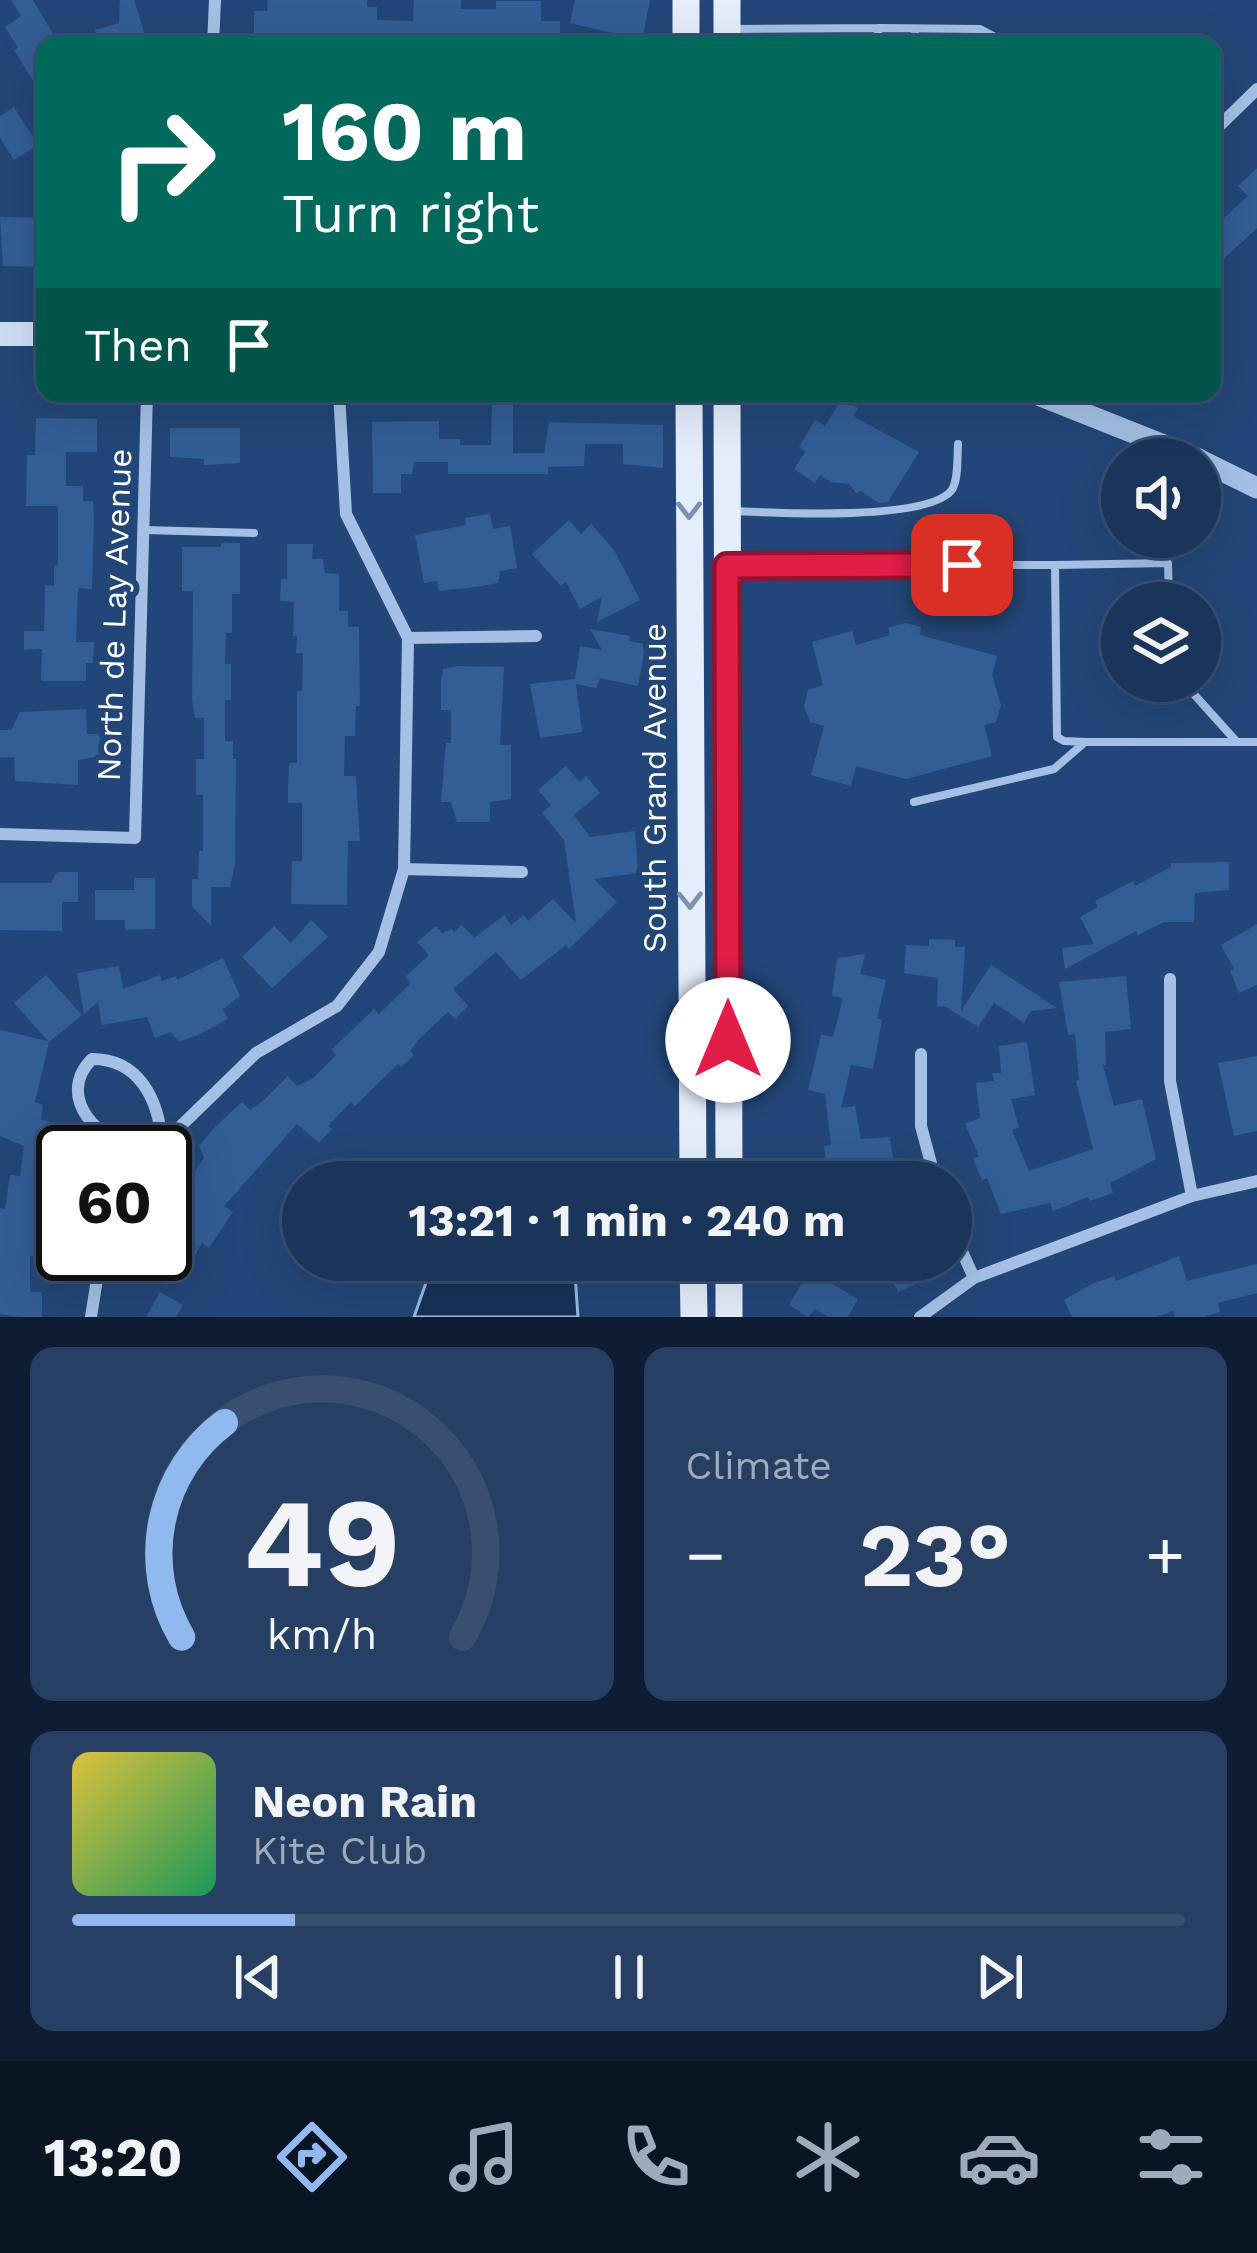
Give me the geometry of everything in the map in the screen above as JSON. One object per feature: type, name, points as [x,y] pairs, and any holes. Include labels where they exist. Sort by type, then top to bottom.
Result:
[{"type":"main road","points":[[686,0],[686,36]]},
{"type":"main road","points":[[727,0],[727,36]]},
{"type":"main road","points":[[0,334],[36,334]]},
{"type":"main road","name":"South Grand Avenue","points":[[689,402],[693,1161]]},
{"type":"main road","points":[[727,402],[729,1161]]},
{"type":"main road","points":[[694,1281],[694,1317]]},
{"type":"main road","points":[[729,1281],[729,1317]]},
{"type":"street","points":[[213,36],[215,0]]},
{"type":"street","points":[[1221,124],[1257,88]]},
{"type":"street","name":"North de Lay Avenue","points":[[0,834],[135,838],[147,402]]},
{"type":"street","points":[[181,1125],[256,1053],[337,1006],[380,952],[404,869],[408,638],[346,514],[340,402]]},
{"type":"street","points":[[1056,402],[1146,438]]},
{"type":"street","points":[[1221,470],[1257,488]]},
{"type":"street","points":[[408,638],[536,636]]},
{"type":"street","points":[[404,869],[522,872]]},
{"type":"street","points":[[1170,980],[1170,1081],[1192,1196]]},
{"type":"street","points":[[921,1054],[921,1126],[930,1161]]},
{"type":"street","points":[[92,1059],[111,1059],[135,1074],[152,1095],[158,1147],[123,1141],[97,1126],[82,1110],[75,1093],[80,1071],[92,1059]]},
{"type":"street","points":[[920,1317],[974,1278],[1192,1196],[1257,1181]]},
{"type":"street","points":[[972,1274],[974,1278]]},
{"type":"street","points":[[91,1317],[97,1281]]},
{"type":"lane","points":[[744,36],[878,28],[980,29],[993,36]]},
{"type":"lane","points":[[878,28],[878,36]]},
{"type":"lane","points":[[915,29],[915,36]]},
{"type":"lane","points":[[727,511],[887,512],[913,505],[949,494],[954,487],[958,444]]},
{"type":"lane","points":[[144,530],[254,533]]},
{"type":"lane","points":[[727,566],[1168,563],[1168,582]]},
{"type":"lane","points":[[1055,565],[1058,736],[1064,741],[1086,742],[1257,742]]},
{"type":"lane","points":[[1201,702],[1237,742]]},
{"type":"lane","points":[[914,802],[1054,769],[1086,742]]},
{"type":"water","points":[[427,1281],[575,1281],[578,1317],[414,1317]]},
{"type":"building","points":[[11,0],[33,0],[54,36],[36,36],[36,85],[5,27],[21,16]]},
{"type":"building","points":[[120,0],[134,0],[145,36],[97,36],[95,30],[119,23]]},
{"type":"building","points":[[268,0],[367,0],[367,7],[377,7],[377,20],[413,21],[414,0],[461,0],[461,9],[496,9],[496,1],[541,1],[541,21],[560,21],[560,36],[254,36],[254,11],[267,11]]},
{"type":"building","points":[[575,0],[650,0],[643,36],[570,23]]},
{"type":"building","points":[[14,107],[36,146],[14,160],[0,138],[0,116]]},
{"type":"building","points":[[1257,168],[1257,228],[1221,262],[1221,219],[1248,196],[1238,186]]},
{"type":"building","points":[[0,217],[36,218],[36,267],[3,266]]},
{"type":"building","points":[[840,402],[848,402],[858,408],[853,416],[919,452],[888,502],[879,503],[861,491],[856,493],[849,484],[820,475],[815,483],[794,469],[806,451],[799,447],[815,420],[825,426]]},
{"type":"building","points":[[492,405],[513,405],[513,453],[544,453],[549,422],[663,425],[663,468],[623,464],[623,444],[585,444],[584,466],[548,467],[548,474],[448,474],[448,462],[414,462],[412,474],[401,474],[401,493],[373,493],[372,422],[439,421],[439,439],[491,445]]},
{"type":"building","points":[[36,418],[97,419],[97,452],[66,452],[66,486],[83,486],[83,501],[93,501],[92,589],[78,588],[76,642],[94,642],[93,663],[86,663],[86,681],[41,681],[42,649],[24,650],[24,631],[44,631],[45,585],[54,586],[54,566],[58,566],[58,506],[26,506],[27,455],[35,455]]},
{"type":"building","points":[[170,428],[240,428],[240,463],[204,465],[204,459],[170,457]]},
{"type":"building","points":[[490,514],[493,529],[510,526],[517,568],[500,571],[498,583],[476,587],[439,591],[437,581],[424,583],[415,535],[466,525],[465,518]]},
{"type":"building","points":[[569,520],[581,534],[591,524],[614,550],[640,600],[597,622],[602,597],[580,609],[566,582],[561,586],[532,554]]},
{"type":"building","points":[[221,543],[240,543],[240,594],[232,594],[232,633],[226,633],[225,664],[231,664],[231,700],[225,700],[225,741],[233,741],[236,759],[235,864],[230,887],[211,887],[211,926],[192,906],[192,879],[198,879],[199,851],[203,851],[203,795],[196,795],[196,759],[204,759],[204,718],[195,718],[192,700],[193,591],[182,591],[182,547],[221,547]]},
{"type":"building","points":[[287,544],[313,544],[312,559],[323,559],[325,573],[339,574],[339,611],[348,611],[348,627],[359,627],[360,706],[356,706],[355,736],[345,736],[344,776],[356,776],[360,841],[348,841],[347,905],[291,904],[292,861],[302,861],[302,803],[288,803],[288,788],[289,763],[297,763],[297,691],[302,691],[303,653],[296,653],[297,636],[293,636],[294,602],[280,601],[281,579],[287,579]]},
{"type":"building","points":[[905,623],[921,627],[920,635],[997,656],[992,675],[1001,705],[996,722],[984,725],[992,756],[906,779],[856,766],[851,786],[811,775],[824,726],[810,722],[804,706],[808,690],[823,685],[812,642],[852,631],[856,645],[890,635],[888,628]]},
{"type":"building","points":[[590,629],[646,644],[638,686],[600,678],[596,688],[576,684],[582,732],[540,738],[530,684],[575,679],[580,646],[602,650]]},
{"type":"building","points":[[504,667],[500,745],[511,745],[511,799],[490,802],[490,822],[457,822],[451,802],[441,802],[451,710],[441,710],[441,681],[443,669]]},
{"type":"building","points":[[86,709],[87,734],[105,734],[105,755],[78,760],[78,785],[15,781],[14,757],[0,758],[0,730],[11,730],[20,712]]},
{"type":"building","points":[[566,766],[580,782],[586,776],[600,793],[574,815],[590,837],[635,831],[638,873],[594,879],[617,902],[569,949],[566,945],[521,980],[496,952],[453,989],[468,1006],[455,1019],[448,1012],[419,1039],[410,1051],[414,1055],[401,1067],[398,1064],[355,1106],[351,1102],[319,1143],[297,1124],[224,1206],[233,1212],[209,1248],[202,1243],[192,1260],[192,1175],[204,1158],[199,1146],[242,1102],[250,1110],[288,1076],[297,1086],[312,1079],[336,1055],[331,1050],[374,1009],[379,1014],[411,983],[405,977],[429,955],[417,942],[436,926],[442,933],[462,925],[474,938],[504,915],[511,925],[524,915],[528,921],[553,899],[576,923],[564,840],[542,813],[551,805],[538,790]]},
{"type":"building","points":[[1229,862],[1229,890],[1195,893],[1194,922],[1164,922],[1138,935],[1136,931],[1065,969],[1062,948],[1094,944],[1080,917],[1098,907],[1095,901],[1133,881],[1135,886],[1171,863]]},
{"type":"building","points":[[57,872],[78,872],[78,902],[62,902],[62,931],[0,930],[0,883],[51,883]]},
{"type":"building","points":[[134,878],[155,878],[155,929],[125,930],[125,920],[95,920],[95,890],[134,890]]},
{"type":"building","points":[[311,920],[328,937],[272,988],[242,957],[274,926],[291,943]]},
{"type":"building","points":[[1257,924],[1257,985],[1239,993],[1230,971],[1234,969],[1221,945]]},
{"type":"building","points":[[929,939],[955,940],[955,947],[965,947],[961,1011],[991,965],[1057,1008],[1031,1011],[1024,1023],[994,1003],[978,1027],[937,1006],[938,978],[904,973],[906,945],[929,946]]},
{"type":"building","points":[[865,954],[860,974],[886,980],[873,1069],[851,1065],[841,1108],[855,1106],[861,1139],[890,1137],[893,1161],[826,1161],[824,1146],[831,1145],[825,1094],[808,1090],[821,1035],[833,1037],[843,998],[832,996],[837,958]]},
{"type":"building","points":[[223,958],[240,996],[223,1009],[228,1019],[200,1034],[179,1042],[171,1032],[155,1038],[147,1017],[102,1025],[98,1002],[84,1014],[77,973],[119,966],[123,989],[160,975],[162,981],[176,976],[177,980]]},
{"type":"building","points":[[46,975],[82,1015],[49,1042],[35,1102],[43,1105],[41,1119],[54,1123],[36,1125],[36,1257],[30,1256],[30,1292],[42,1292],[42,1317],[0,1314],[0,1208],[5,1209],[10,1175],[20,1176],[24,1146],[0,1136],[0,1030],[48,1041],[14,1003]]},
{"type":"building","points":[[1126,976],[1131,1029],[1105,1032],[1103,1065],[1114,1106],[1142,1099],[1156,1159],[1110,1183],[1113,1193],[1053,1211],[1050,1203],[1001,1214],[987,1178],[982,1180],[973,1159],[979,1156],[965,1124],[980,1118],[976,1083],[994,1081],[992,1073],[1001,1073],[999,1046],[1027,1042],[1035,1095],[1011,1099],[1019,1127],[1012,1130],[1029,1171],[1093,1149],[1076,1081],[1075,1034],[1068,1035],[1059,982]]},
{"type":"building","points":[[1257,1056],[1257,1131],[1234,1136],[1218,1063]]},
{"type":"building","points":[[1179,1256],[1187,1281],[1257,1264],[1257,1293],[1218,1303],[1220,1312],[1204,1317],[1175,1317],[1173,1311],[1157,1317],[1072,1317],[1064,1300],[1092,1284],[1114,1276],[1116,1281]]},
{"type":"building","points":[[803,1281],[828,1281],[858,1299],[848,1317],[829,1317],[815,1309],[808,1317],[789,1305]]},
{"type":"building","points":[[893,1281],[922,1281],[898,1292]]},
{"type":"building","points":[[160,1292],[183,1305],[176,1317],[146,1317]]},
{"type":"route","points":[[728,1040],[727,566],[962,565]]}]
